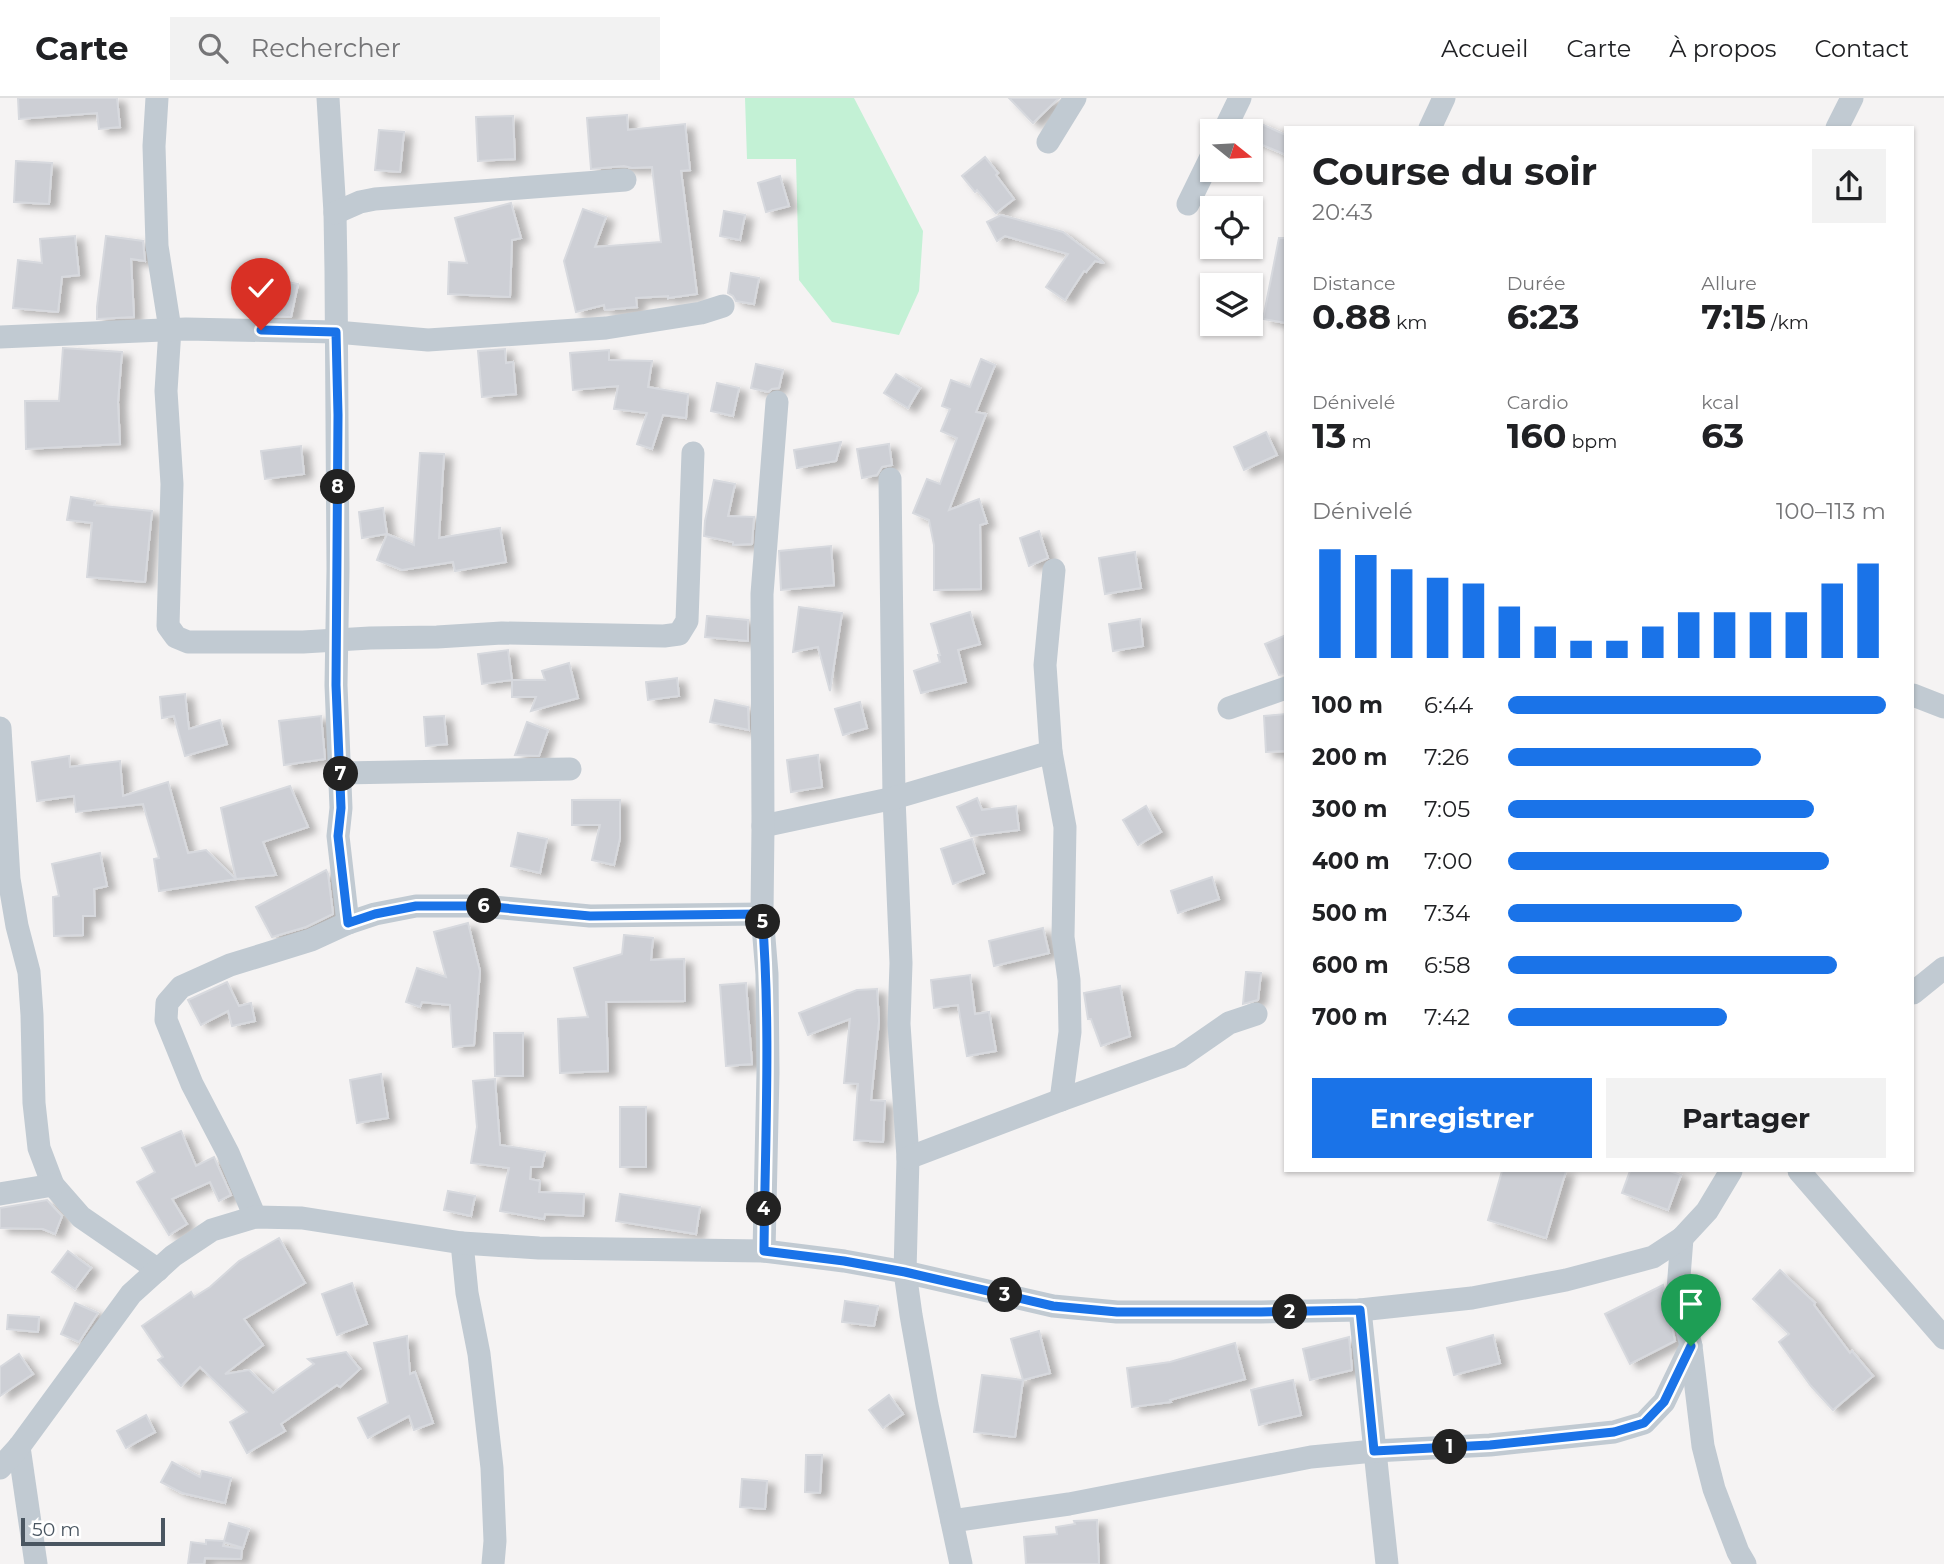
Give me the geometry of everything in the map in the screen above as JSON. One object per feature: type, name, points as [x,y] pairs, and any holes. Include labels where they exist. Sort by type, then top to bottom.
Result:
[{"type":"street","points":[[157,98],[154,146],[157,246],[170,329],[166,391],[172,484],[168,626],[176,637],[188,642],[303,642],[502,633],[680,634],[687,621],[688,609],[693,453]]},
{"type":"street","points":[[328,98],[335,213],[338,569],[335,640],[341,773],[338,836],[348,923]]},
{"type":"street","points":[[1048,142],[1075,98]]},
{"type":"street","points":[[1230,119],[1240,98]]},
{"type":"street","points":[[1431,126],[1444,98]]},
{"type":"street","points":[[1838,126],[1852,98]]},
{"type":"street","points":[[335,213],[360,202],[375,199],[625,180]]},
{"type":"street","points":[[1188,204],[1200,180]]},
{"type":"street","points":[[0,337],[170,329],[336,332],[428,340],[606,328],[701,313],[723,306]]},
{"type":"street","points":[[764,1251],[768,1072],[762,914],[762,594],[777,402]]},
{"type":"street","points":[[890,479],[894,798],[901,963],[899,1024],[908,1158],[905,1272],[927,1405],[961,1564]]},
{"type":"street","points":[[1054,570],[1045,665],[1051,752],[1065,827],[1063,937],[1069,980],[1070,1032],[1061,1100]]},
{"type":"street","points":[[1229,708],[1284,689]]},
{"type":"street","points":[[1914,695],[1944,707]]},
{"type":"street","points":[[0,728],[4,880],[29,972],[34,1103],[39,1147],[52,1185],[81,1217],[158,1270]]},
{"type":"street","points":[[763,826],[894,798],[1051,752]]},
{"type":"street","points":[[341,773],[570,769]]},
{"type":"street","points":[[255,1216],[228,1153],[192,1084],[166,1020],[167,1003],[181,987],[230,965],[311,940],[348,923],[375,914],[416,906],[482,906],[590,916],[762,914]]},
{"type":"street","points":[[1914,992],[1944,968]]},
{"type":"street","points":[[908,1158],[1180,1057],[1228,1023],[1256,1014]]},
{"type":"street","points":[[0,1468],[19,1447],[131,1294],[173,1256],[212,1230],[255,1216],[302,1218],[462,1243],[539,1248],[764,1251],[905,1272],[1053,1306],[1117,1312],[1360,1310],[1472,1298],[1566,1280],[1653,1256],[1682,1238],[1707,1211],[1730,1172]]},
{"type":"street","points":[[1800,1172],[1944,1338]]},
{"type":"street","points":[[0,1194],[52,1185]]},
{"type":"street","points":[[1682,1238],[1678,1290],[1691,1346],[1703,1446],[1714,1489],[1745,1564]]},
{"type":"street","points":[[462,1243],[467,1293],[479,1354],[492,1468],[495,1541],[493,1564]]},
{"type":"street","points":[[1360,1310],[1387,1564]]},
{"type":"street","points":[[952,1521],[1069,1503],[1311,1457],[1490,1445],[1614,1432],[1644,1423],[1664,1402],[1691,1346]]},
{"type":"street","points":[[19,1447],[36,1564]]},
{"type":"green space","points":[[745,98],[854,98],[923,231],[919,291],[899,335],[832,322],[799,280],[796,159],[747,159]]},
{"type":"building","points":[[18,98],[117,98],[120,127],[99,129],[97,113],[19,119]]},
{"type":"building","points":[[1009,98],[1059,98],[1033,123]]},
{"type":"building","points":[[627,115],[628,130],[685,124],[690,170],[681,171],[697,294],[636,298],[637,307],[605,310],[604,305],[576,312],[564,261],[583,209],[606,217],[595,247],[661,242],[652,167],[591,169],[587,118]]},
{"type":"building","points":[[513,116],[515,159],[478,161],[476,117]]},
{"type":"building","points":[[1264,125],[1284,134],[1284,154],[1264,146]]},
{"type":"building","points":[[379,130],[404,132],[400,172],[375,170]]},
{"type":"building","points":[[985,157],[1014,199],[996,213],[962,176]]},
{"type":"building","points":[[16,161],[52,163],[49,204],[14,202]]},
{"type":"building","points":[[780,176],[789,206],[766,212],[758,183]]},
{"type":"building","points":[[511,203],[521,238],[512,240],[510,297],[448,294],[449,262],[467,263],[455,218]]},
{"type":"building","points":[[724,211],[745,215],[740,240],[720,236]]},
{"type":"building","points":[[1001,215],[1063,232],[1104,263],[1095,261],[1084,271],[1065,300],[1046,287],[1068,254],[1005,236],[997,241],[987,222]]},
{"type":"building","points":[[75,236],[79,275],[62,277],[58,312],[13,308],[18,260],[42,263],[40,239]]},
{"type":"building","points":[[106,236],[143,241],[145,261],[131,259],[134,317],[97,319]]},
{"type":"building","points":[[1279,238],[1284,238],[1284,323],[1263,319]]},
{"type":"building","points":[[731,273],[759,278],[754,304],[736,301],[728,293]]},
{"type":"building","points":[[259,276],[298,284],[291,317],[251,316]]},
{"type":"building","points":[[63,348],[122,352],[118,402],[120,444],[26,449],[25,401],[59,401]]},
{"type":"building","points":[[505,349],[506,363],[513,362],[516,394],[482,397],[478,351]]},
{"type":"building","points":[[609,350],[609,360],[652,361],[648,387],[688,394],[686,418],[663,415],[652,449],[637,444],[647,413],[614,409],[618,386],[573,390],[570,353]]},
{"type":"building","points":[[981,359],[995,365],[976,412],[986,414],[949,510],[979,499],[987,523],[980,525],[981,589],[934,590],[934,545],[929,520],[913,513],[927,479],[940,484],[957,438],[941,431],[950,409],[942,406],[951,380],[970,387]]},
{"type":"building","points":[[756,364],[783,370],[779,388],[768,392],[751,388]]},
{"type":"building","points":[[896,374],[920,388],[908,408],[884,393]]},
{"type":"building","points":[[717,383],[739,388],[733,416],[711,411]]},
{"type":"building","points":[[1266,432],[1277,455],[1244,470],[1234,447]]},
{"type":"building","points":[[841,442],[836,461],[797,468],[794,450]]},
{"type":"building","points":[[889,444],[892,465],[882,467],[877,475],[862,478],[857,449]]},
{"type":"building","points":[[301,446],[304,474],[265,479],[261,451]]},
{"type":"building","points":[[420,453],[444,454],[439,538],[500,528],[506,562],[455,571],[453,562],[402,570],[377,560],[387,534],[414,545]]},
{"type":"building","points":[[714,480],[735,484],[728,516],[754,517],[752,544],[733,545],[733,542],[704,536]]},
{"type":"building","points":[[71,497],[95,501],[94,505],[152,511],[145,582],[87,577],[92,523],[67,520]]},
{"type":"building","points":[[383,508],[387,534],[362,538],[359,512]]},
{"type":"building","points":[[1039,531],[1048,558],[1029,566],[1020,538]]},
{"type":"building","points":[[831,546],[834,585],[781,590],[779,551]]},
{"type":"building","points":[[1135,552],[1141,588],[1105,594],[1099,558]]},
{"type":"building","points":[[799,607],[842,613],[830,691],[818,647],[793,652]]},
{"type":"building","points":[[970,612],[980,644],[958,650],[966,682],[921,693],[914,671],[940,662],[931,624]]},
{"type":"building","points":[[707,616],[748,620],[748,641],[705,637]]},
{"type":"building","points":[[1140,619],[1143,646],[1113,651],[1109,624]]},
{"type":"building","points":[[1284,636],[1284,674],[1279,675],[1265,644]]},
{"type":"building","points":[[508,650],[512,680],[482,684],[478,654]]},
{"type":"building","points":[[569,663],[578,698],[531,711],[536,697],[512,697],[512,680],[545,680],[542,671]]},
{"type":"building","points":[[677,678],[679,696],[648,700],[646,682]]},
{"type":"building","points":[[185,694],[189,729],[220,720],[227,744],[185,756],[174,716],[162,718],[160,697]]},
{"type":"building","points":[[715,700],[748,707],[749,730],[710,722]]},
{"type":"building","points":[[860,702],[867,728],[843,735],[835,709]]},
{"type":"building","points":[[1284,714],[1284,751],[1266,752],[1264,716]]},
{"type":"building","points":[[321,716],[325,759],[284,765],[279,721]]},
{"type":"building","points":[[444,716],[447,744],[426,746],[424,717]]},
{"type":"building","points":[[527,722],[548,730],[539,756],[515,755]]},
{"type":"building","points":[[818,755],[822,787],[791,792],[787,760]]},
{"type":"building","points":[[69,756],[70,767],[120,761],[123,796],[168,782],[188,853],[206,850],[236,879],[159,891],[154,859],[159,858],[143,804],[76,812],[74,796],[37,801],[32,762]]},
{"type":"building","points":[[290,786],[308,827],[263,842],[276,875],[236,879],[221,808]]},
{"type":"building","points":[[977,798],[982,810],[1016,806],[1019,830],[971,836],[957,807]]},
{"type":"building","points":[[572,800],[620,800],[620,838],[614,865],[592,860],[600,825],[572,825]]},
{"type":"building","points":[[1146,806],[1161,832],[1138,845],[1123,820]]},
{"type":"building","points":[[518,833],[547,839],[540,873],[511,866]]},
{"type":"building","points":[[972,839],[984,873],[953,884],[941,849]]},
{"type":"building","points":[[100,853],[107,886],[94,889],[95,916],[83,916],[83,935],[54,936],[53,897],[59,896],[52,864]]},
{"type":"building","points":[[326,870],[333,914],[306,927],[272,937],[256,907]]},
{"type":"building","points":[[1212,877],[1219,899],[1178,913],[1171,891]]},
{"type":"building","points":[[468,923],[480,971],[474,1045],[453,1047],[450,1005],[422,1002],[420,1007],[406,1002],[417,968],[446,977],[434,932]]},
{"type":"building","points":[[1043,928],[1049,953],[994,966],[989,941]]},
{"type":"building","points":[[624,935],[653,938],[651,960],[684,959],[685,1001],[606,1002],[608,1071],[560,1073],[558,1019],[588,1017],[574,968],[622,954]]},
{"type":"building","points":[[1246,972],[1261,973],[1258,1000],[1243,1004]]},
{"type":"building","points":[[970,975],[975,1014],[989,1012],[996,1051],[967,1056],[958,1005],[934,1008],[931,980]]},
{"type":"building","points":[[227,982],[239,1006],[251,1003],[255,1021],[232,1026],[228,1011],[201,1025],[188,1000]]},
{"type":"building","points":[[746,983],[752,1064],[726,1066],[720,985]]},
{"type":"building","points":[[1120,986],[1130,1036],[1101,1046],[1091,1019],[1088,1019],[1084,993]]},
{"type":"building","points":[[877,989],[879,1021],[871,1100],[885,1101],[883,1142],[854,1140],[858,1084],[844,1083],[850,1019],[808,1035],[799,1013],[857,990]]},
{"type":"building","points":[[494,1033],[523,1033],[523,1076],[495,1076]]},
{"type":"building","points":[[381,1074],[388,1118],[357,1123],[350,1080]]},
{"type":"building","points":[[495,1079],[500,1145],[545,1152],[542,1167],[531,1167],[530,1179],[540,1181],[539,1192],[584,1194],[583,1216],[545,1214],[544,1219],[500,1211],[509,1168],[471,1163],[477,1127],[473,1081]]},
{"type":"building","points":[[620,1107],[646,1107],[646,1167],[620,1167]]},
{"type":"building","points":[[181,1131],[196,1166],[214,1157],[231,1195],[219,1201],[210,1182],[172,1199],[187,1224],[169,1235],[137,1182],[155,1172],[142,1148]]},
{"type":"building","points":[[1502,1172],[1566,1172],[1546,1238],[1488,1220]]},
{"type":"building","points":[[1630,1172],[1673,1172],[1681,1175],[1668,1210],[1622,1193]]},
{"type":"building","points":[[448,1191],[475,1196],[471,1216],[444,1210]]},
{"type":"building","points":[[620,1194],[700,1207],[696,1234],[616,1221]]},
{"type":"building","points":[[47,1200],[62,1216],[55,1234],[43,1229],[0,1228],[0,1208]]},
{"type":"building","points":[[279,1238],[305,1283],[244,1319],[263,1345],[225,1374],[249,1370],[273,1393],[314,1364],[308,1359],[346,1352],[360,1369],[340,1387],[337,1385],[281,1424],[285,1431],[247,1453],[230,1422],[247,1412],[200,1367],[181,1386],[158,1360],[163,1357],[142,1326],[191,1292],[194,1297],[210,1287],[239,1261]]},
{"type":"building","points":[[68,1251],[91,1268],[75,1289],[52,1272]]},
{"type":"building","points":[[1780,1270],[1815,1303],[1850,1353],[1852,1351],[1873,1376],[1833,1410],[1811,1386],[1779,1342],[1789,1334],[1753,1299]]},
{"type":"building","points":[[352,1283],[367,1324],[337,1335],[322,1294]]},
{"type":"building","points":[[1663,1285],[1675,1341],[1630,1364],[1605,1314]]},
{"type":"building","points":[[845,1301],[878,1306],[874,1326],[842,1322]]},
{"type":"building","points":[[75,1303],[98,1313],[79,1342],[61,1334]]},
{"type":"building","points":[[8,1315],[39,1317],[38,1332],[7,1329]]},
{"type":"building","points":[[1039,1331],[1050,1373],[1023,1380],[1011,1339]]},
{"type":"building","points":[[1493,1335],[1500,1363],[1454,1375],[1447,1348]]},
{"type":"building","points":[[407,1336],[410,1374],[415,1372],[433,1423],[414,1430],[409,1416],[368,1438],[358,1418],[388,1403],[374,1343]]},
{"type":"building","points":[[1349,1337],[1352,1370],[1310,1380],[1303,1349]]},
{"type":"building","points":[[1235,1343],[1245,1379],[1170,1400],[1171,1402],[1132,1407],[1127,1368],[1170,1362]]},
{"type":"building","points":[[19,1354],[33,1374],[0,1396],[0,1367]]},
{"type":"building","points":[[982,1375],[1023,1380],[1015,1437],[974,1432]]},
{"type":"building","points":[[1293,1380],[1301,1415],[1259,1425],[1251,1390]]},
{"type":"building","points":[[889,1395],[903,1414],[883,1428],[869,1410]]},
{"type":"building","points":[[146,1415],[155,1432],[126,1448],[117,1431]]},
{"type":"building","points":[[806,1455],[822,1455],[820,1493],[805,1492]]},
{"type":"building","points":[[172,1462],[200,1477],[202,1471],[231,1478],[225,1503],[182,1493],[161,1482]]},
{"type":"building","points":[[742,1479],[767,1481],[765,1509],[740,1507]]},
{"type":"building","points":[[1097,1520],[1099,1564],[1026,1564],[1024,1537],[1057,1534],[1056,1527],[1075,1524],[1074,1521]]},
{"type":"building","points":[[229,1523],[249,1529],[243,1548],[224,1542],[223,1546],[242,1549],[241,1559],[205,1558],[204,1564],[188,1564],[191,1542],[206,1544],[206,1540],[224,1541]]},
{"type":"route","points":[[261,330],[336,332],[338,569],[335,640],[341,773],[338,836],[348,923],[375,914],[416,906],[482,906],[590,916],[762,914],[768,1072],[764,1251],[905,1272],[1053,1306],[1117,1312],[1360,1310],[1374,1451],[1490,1445],[1614,1432],[1644,1423],[1664,1402],[1691,1346]]}]
